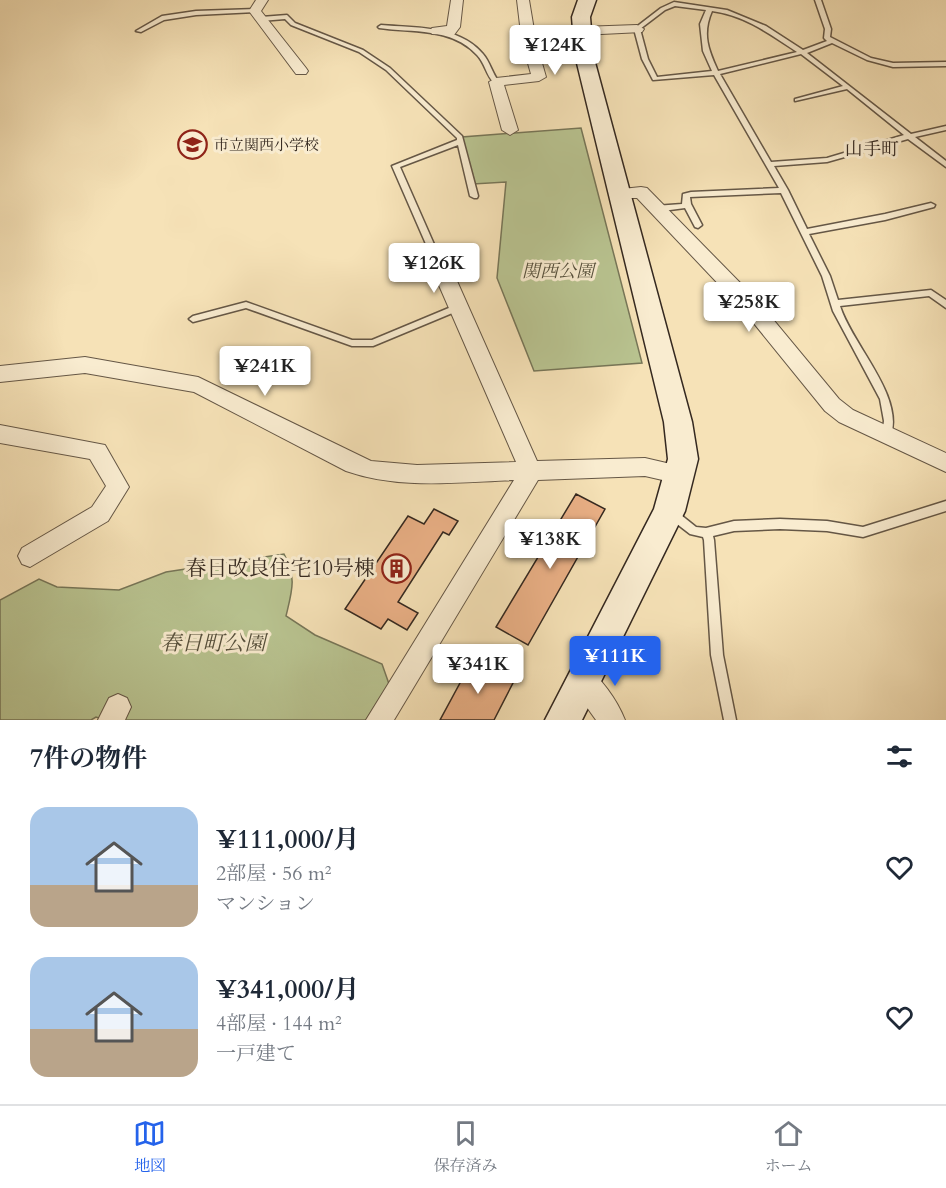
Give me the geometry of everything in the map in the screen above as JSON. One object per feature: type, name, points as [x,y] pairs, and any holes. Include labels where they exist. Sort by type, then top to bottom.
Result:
[{"type":"street","points":[[437,31],[449,32],[453,27],[457,0]]},
{"type":"street","points":[[510,130],[496,82],[539,77],[529,42],[523,0]]},
{"type":"street","points":[[563,720],[669,511],[683,459],[678,422],[591,84],[581,31],[581,17],[587,0]]},
{"type":"street","points":[[260,10],[301,71]]},
{"type":"street","points":[[581,31],[638,29]]},
{"type":"street","points":[[619,194],[641,192],[750,305],[832,405],[846,416],[946,463]]},
{"type":"street","points":[[440,267],[531,472]]},
{"type":"street","points":[[0,374],[85,365],[198,385],[354,464],[371,470],[417,474],[645,467],[680,475]]},
{"type":"street","points":[[0,434],[97,451],[118,487],[100,514],[30,556]]},
{"type":"street","points":[[379,720],[531,472]]},
{"type":"street","points":[[582,679],[612,720]]},
{"type":"lane","points":[[818,0],[828,29],[827,38],[832,41],[869,59],[893,65],[946,64]]},
{"type":"lane","points":[[832,41],[802,52],[716,73],[655,80],[645,59],[638,29],[663,9],[674,4],[732,12],[754,21],[802,52],[946,165]]},
{"type":"lane","points":[[139,31],[162,18],[196,13],[260,10],[287,17],[293,24],[361,51],[388,69],[461,141],[474,196]]},
{"type":"lane","points":[[709,10],[703,24],[706,51],[716,73],[784,190],[826,276],[834,304],[885,399],[889,421],[887,435]]},
{"type":"lane","points":[[381,27],[437,31],[465,40],[482,56],[496,82]]},
{"type":"lane","points":[[797,100],[848,87]]},
{"type":"lane","points":[[770,164],[827,160],[946,128]]},
{"type":"lane","points":[[440,267],[396,166],[461,141]]},
{"type":"lane","points":[[698,225],[687,204],[686,196],[784,190]]},
{"type":"lane","points":[[655,209],[687,204]]},
{"type":"lane","points":[[804,232],[885,217],[931,205]]},
{"type":"lane","points":[[834,304],[931,293],[946,305]]},
{"type":"lane","points":[[193,319],[246,305],[352,343],[373,343],[459,307]]},
{"type":"lane","points":[[669,511],[694,531],[706,533],[734,526],[780,524],[827,526],[863,532],[946,506]]},
{"type":"lane","points":[[706,533],[709,540],[717,655],[730,720]]},
{"type":"green space","name":"関西公園","points":[[581,128],[642,363],[534,371],[497,278],[506,182],[473,184],[462,137]]},
{"type":"green space","name":"春日町公園","points":[[284,554],[292,577],[286,616],[315,635],[382,664],[389,684],[366,720],[105,720],[96,717],[91,720],[0,720],[0,600],[39,579],[57,587],[119,590],[166,572]]},
{"type":"building","points":[[576,494],[605,509],[528,645],[496,627]]},
{"type":"building","name":"春日改良住宅10号棟","points":[[434,509],[458,521],[449,535],[443,532],[398,602],[418,613],[407,630],[388,619],[381,629],[345,609],[408,516],[424,524]]},
{"type":"building","points":[[473,659],[514,681],[494,720],[440,720]]},
{"type":"place","name":"市立関西小学校","points":[[193,145]]},
{"type":"place","name":"春日改良住宅10号棟","points":[[396,568]]},
{"type":"district","name":"山手町","points":[[872,149]]}]
